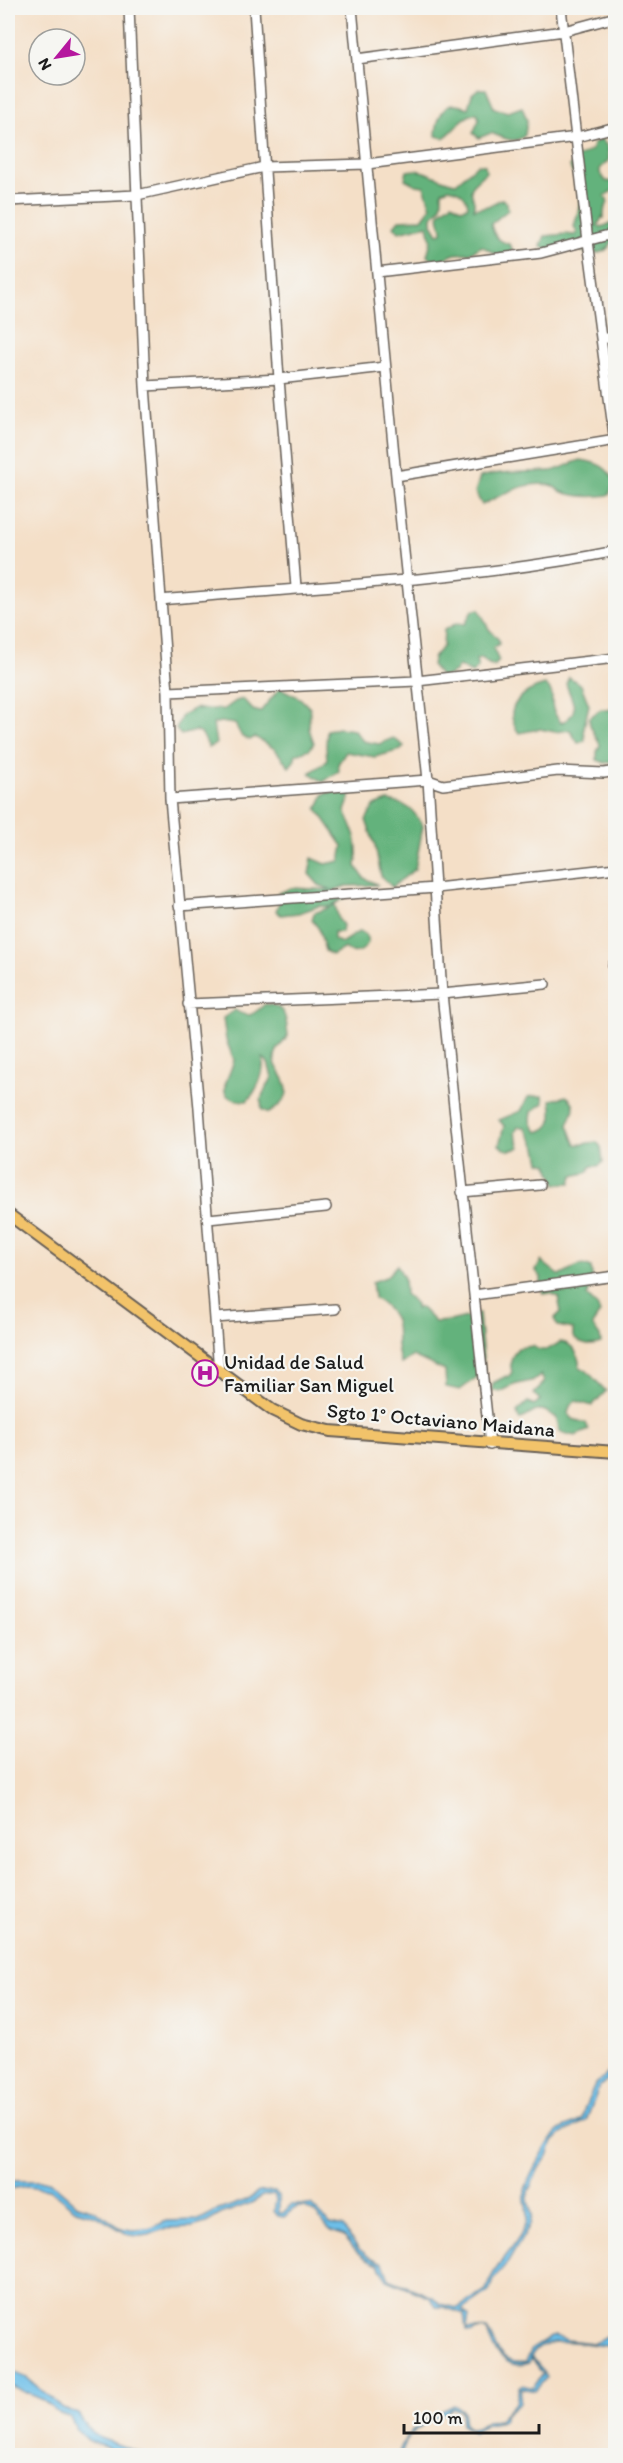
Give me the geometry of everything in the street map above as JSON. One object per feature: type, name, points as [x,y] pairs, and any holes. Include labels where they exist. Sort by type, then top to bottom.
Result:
[{"type":"main road","name":"Sgto 1° Octaviano Maidana","points":[[8,1214],[272,1410],[301,1424],[363,1435],[615,1452]]},
{"type":"street","points":[[129,8],[145,386],[168,692],[170,799],[208,1219],[219,1372]]},
{"type":"street","points":[[254,8],[279,380],[296,587]]},
{"type":"street","points":[[352,8],[385,367],[428,780],[442,994],[490,1444]]},
{"type":"street","points":[[396,476],[615,443],[588,241],[561,8]]},
{"type":"street","points":[[357,60],[564,31],[615,17]]},
{"type":"street","points":[[8,201],[137,195],[264,167],[367,164],[577,137],[615,127]]},
{"type":"street","points":[[377,272],[541,253],[615,233]]},
{"type":"street","points":[[602,339],[615,336]]},
{"type":"street","points":[[145,386],[279,380],[385,367]]},
{"type":"street","points":[[161,600],[296,587],[408,581],[547,565],[615,551]]},
{"type":"street","points":[[168,692],[417,681],[615,658]]},
{"type":"street","points":[[170,799],[428,780],[443,785],[558,771],[604,773],[615,771]]},
{"type":"street","points":[[179,906],[436,888],[615,868]]},
{"type":"street","points":[[189,1004],[442,994],[545,984]]},
{"type":"street","points":[[462,1192],[540,1185]]},
{"type":"street","points":[[208,1219],[326,1207]]},
{"type":"street","points":[[474,1294],[615,1276]]},
{"type":"street","points":[[215,1318],[335,1309]]},
{"type":"green space","points":[[478,89],[486,89],[494,108],[508,112],[522,107],[527,120],[525,135],[517,140],[491,133],[479,138],[473,133],[479,120],[477,113],[466,117],[443,138],[436,136],[438,122],[444,109],[454,105],[468,108],[472,94]]},
{"type":"green space","points":[[601,139],[608,147],[609,160],[600,169],[600,173],[606,181],[613,182],[615,189],[605,196],[608,202],[604,219],[603,216],[598,225],[601,227],[615,222],[614,235],[609,247],[602,252],[587,254],[577,248],[559,250],[541,246],[545,236],[577,233],[574,226],[580,193],[570,166]]},
{"type":"green space","points":[[478,164],[485,165],[486,172],[473,184],[471,191],[474,209],[488,206],[502,199],[507,203],[508,210],[491,224],[497,237],[509,244],[513,250],[509,256],[495,254],[482,246],[470,253],[455,254],[441,260],[433,260],[427,256],[431,240],[428,225],[399,232],[394,226],[399,220],[422,219],[431,207],[424,186],[416,185],[405,179],[407,171],[420,171],[456,183]],"holes":[[[449,188],[464,196],[468,206],[462,209],[452,203],[440,212],[442,233],[438,234],[432,224],[432,216],[441,205],[442,191]]]},
{"type":"green space","points":[[581,460],[597,464],[609,472],[615,482],[609,495],[579,496],[541,484],[515,489],[482,505],[475,492],[480,477],[553,471]]},
{"type":"green space","points":[[479,609],[489,629],[499,640],[499,644],[493,648],[499,661],[494,666],[482,658],[476,660],[478,667],[472,673],[459,666],[455,672],[442,678],[432,666],[433,658],[443,646],[444,630],[457,623],[465,624],[472,611]]},
{"type":"green space","points":[[569,677],[581,685],[589,705],[584,727],[585,741],[578,743],[570,730],[555,732],[540,729],[519,733],[512,716],[513,709],[521,696],[536,688],[545,685],[550,691],[554,711],[561,723],[572,715],[574,705],[566,684]]},
{"type":"green space","points":[[280,688],[300,698],[310,708],[309,729],[314,743],[310,749],[296,754],[289,767],[275,749],[255,737],[250,740],[242,737],[235,724],[220,722],[213,724],[216,744],[209,748],[202,734],[195,731],[181,735],[176,729],[182,715],[195,708],[223,710],[243,699],[253,710],[260,712]]},
{"type":"green space","points":[[615,705],[615,761],[605,763],[597,760],[600,745],[589,718],[601,709],[609,710]]},
{"type":"green space","points":[[339,728],[354,730],[363,741],[379,744],[393,738],[404,746],[401,750],[375,757],[346,752],[338,764],[339,771],[323,782],[310,773],[327,761],[327,730]]},
{"type":"green space","points":[[338,790],[352,792],[345,811],[355,838],[356,866],[364,878],[378,885],[347,886],[334,890],[345,898],[331,906],[335,905],[339,920],[343,925],[342,932],[334,932],[334,939],[341,943],[360,931],[366,935],[368,942],[364,949],[358,952],[355,953],[345,948],[332,955],[325,951],[319,929],[312,920],[314,913],[331,907],[319,906],[299,913],[281,915],[276,911],[281,896],[278,893],[292,888],[332,890],[319,885],[309,874],[312,858],[326,864],[340,861],[343,846],[317,809],[324,794]]},
{"type":"green space","points":[[388,801],[409,808],[423,826],[415,869],[392,887],[381,876],[375,846],[366,820],[374,806]]},
{"type":"green space","points":[[265,1004],[278,1007],[284,1014],[288,1036],[277,1050],[275,1057],[287,1092],[280,1105],[269,1113],[262,1110],[261,1099],[272,1077],[268,1063],[263,1058],[260,1081],[247,1101],[236,1100],[225,1093],[226,1081],[234,1060],[226,1040],[223,1018],[235,1010],[244,1015],[252,1014]]},
{"type":"green space","points":[[543,1096],[544,1103],[532,1112],[532,1123],[538,1132],[544,1130],[552,1120],[551,1100],[566,1096],[574,1106],[568,1125],[576,1144],[597,1142],[601,1147],[603,1162],[598,1166],[591,1166],[588,1172],[573,1176],[571,1183],[556,1184],[548,1164],[540,1162],[537,1148],[525,1127],[518,1127],[515,1133],[520,1147],[509,1150],[499,1145],[504,1126],[499,1120],[521,1111],[528,1097]]},
{"type":"green space","points":[[541,1261],[559,1275],[582,1265],[591,1268],[593,1282],[587,1296],[597,1306],[600,1313],[592,1325],[600,1336],[601,1343],[589,1345],[579,1342],[573,1337],[573,1329],[558,1326],[554,1319],[561,1312],[558,1297],[551,1293],[544,1294],[541,1277],[536,1271]]},
{"type":"green space","points":[[397,1265],[404,1278],[405,1294],[416,1304],[416,1309],[420,1307],[435,1322],[479,1314],[484,1372],[460,1390],[446,1387],[445,1371],[413,1356],[401,1364],[395,1321],[385,1306],[374,1298],[372,1282],[386,1277]]},
{"type":"green space","points":[[560,1342],[572,1347],[580,1367],[586,1370],[606,1391],[592,1406],[576,1401],[570,1406],[568,1413],[573,1419],[586,1423],[589,1430],[575,1436],[560,1432],[556,1417],[544,1411],[539,1410],[519,1419],[517,1412],[528,1402],[534,1405],[540,1400],[534,1394],[544,1382],[541,1375],[535,1380],[514,1385],[500,1392],[492,1390],[493,1383],[508,1377],[512,1372],[511,1359],[518,1348],[533,1346],[543,1350]]},
{"type":"water","points":[[615,2067],[615,2073],[599,2087],[586,2121],[561,2134],[553,2142],[528,2192],[532,2215],[530,2225],[508,2262],[493,2280],[489,2291],[462,2310],[469,2316],[467,2329],[481,2329],[466,2331],[464,2314],[444,2307],[436,2307],[431,2298],[387,2280],[379,2264],[360,2254],[344,2236],[331,2231],[309,2209],[298,2207],[284,2217],[278,2216],[274,2211],[276,2200],[274,2194],[263,2196],[206,2223],[192,2227],[166,2228],[149,2235],[139,2236],[129,2235],[97,2216],[76,2210],[49,2189],[27,2186],[8,2189],[8,2183],[49,2181],[77,2205],[94,2210],[121,2228],[132,2230],[150,2229],[166,2221],[199,2220],[244,2201],[259,2192],[275,2191],[279,2198],[279,2213],[283,2213],[291,2205],[311,2205],[330,2224],[343,2227],[358,2248],[383,2263],[389,2279],[433,2297],[440,2304],[458,2308],[486,2290],[489,2281],[517,2241],[526,2223],[526,2186],[534,2169],[554,2136],[560,2130],[582,2120],[595,2085]]},
{"type":"water","points":[[481,2329],[487,2329],[496,2348],[504,2357],[517,2362],[526,2362],[532,2349],[556,2336],[567,2340],[594,2343],[613,2334],[615,2335],[615,2346],[569,2342],[546,2344],[537,2349],[531,2357],[543,2370],[546,2378],[535,2391],[521,2388],[520,2402],[506,2414],[503,2421],[486,2424],[474,2433],[462,2425],[461,2411],[453,2408],[415,2430],[409,2437],[401,2455],[398,2455],[413,2429],[454,2405],[463,2411],[465,2425],[471,2429],[487,2421],[499,2420],[516,2402],[519,2387],[522,2385],[533,2388],[543,2374],[531,2359],[529,2363],[521,2365],[513,2364],[501,2357],[492,2345],[487,2331]]},
{"type":"water","points":[[15,2373],[27,2378],[63,2408],[78,2414],[88,2428],[100,2438],[147,2455],[127,2455],[89,2441],[76,2429],[70,2417],[58,2413],[41,2399],[8,2385],[8,2374]]},
{"type":"place","name":"Unidad de Salud Familiar San Miguel","points":[[205,1373]]}]
